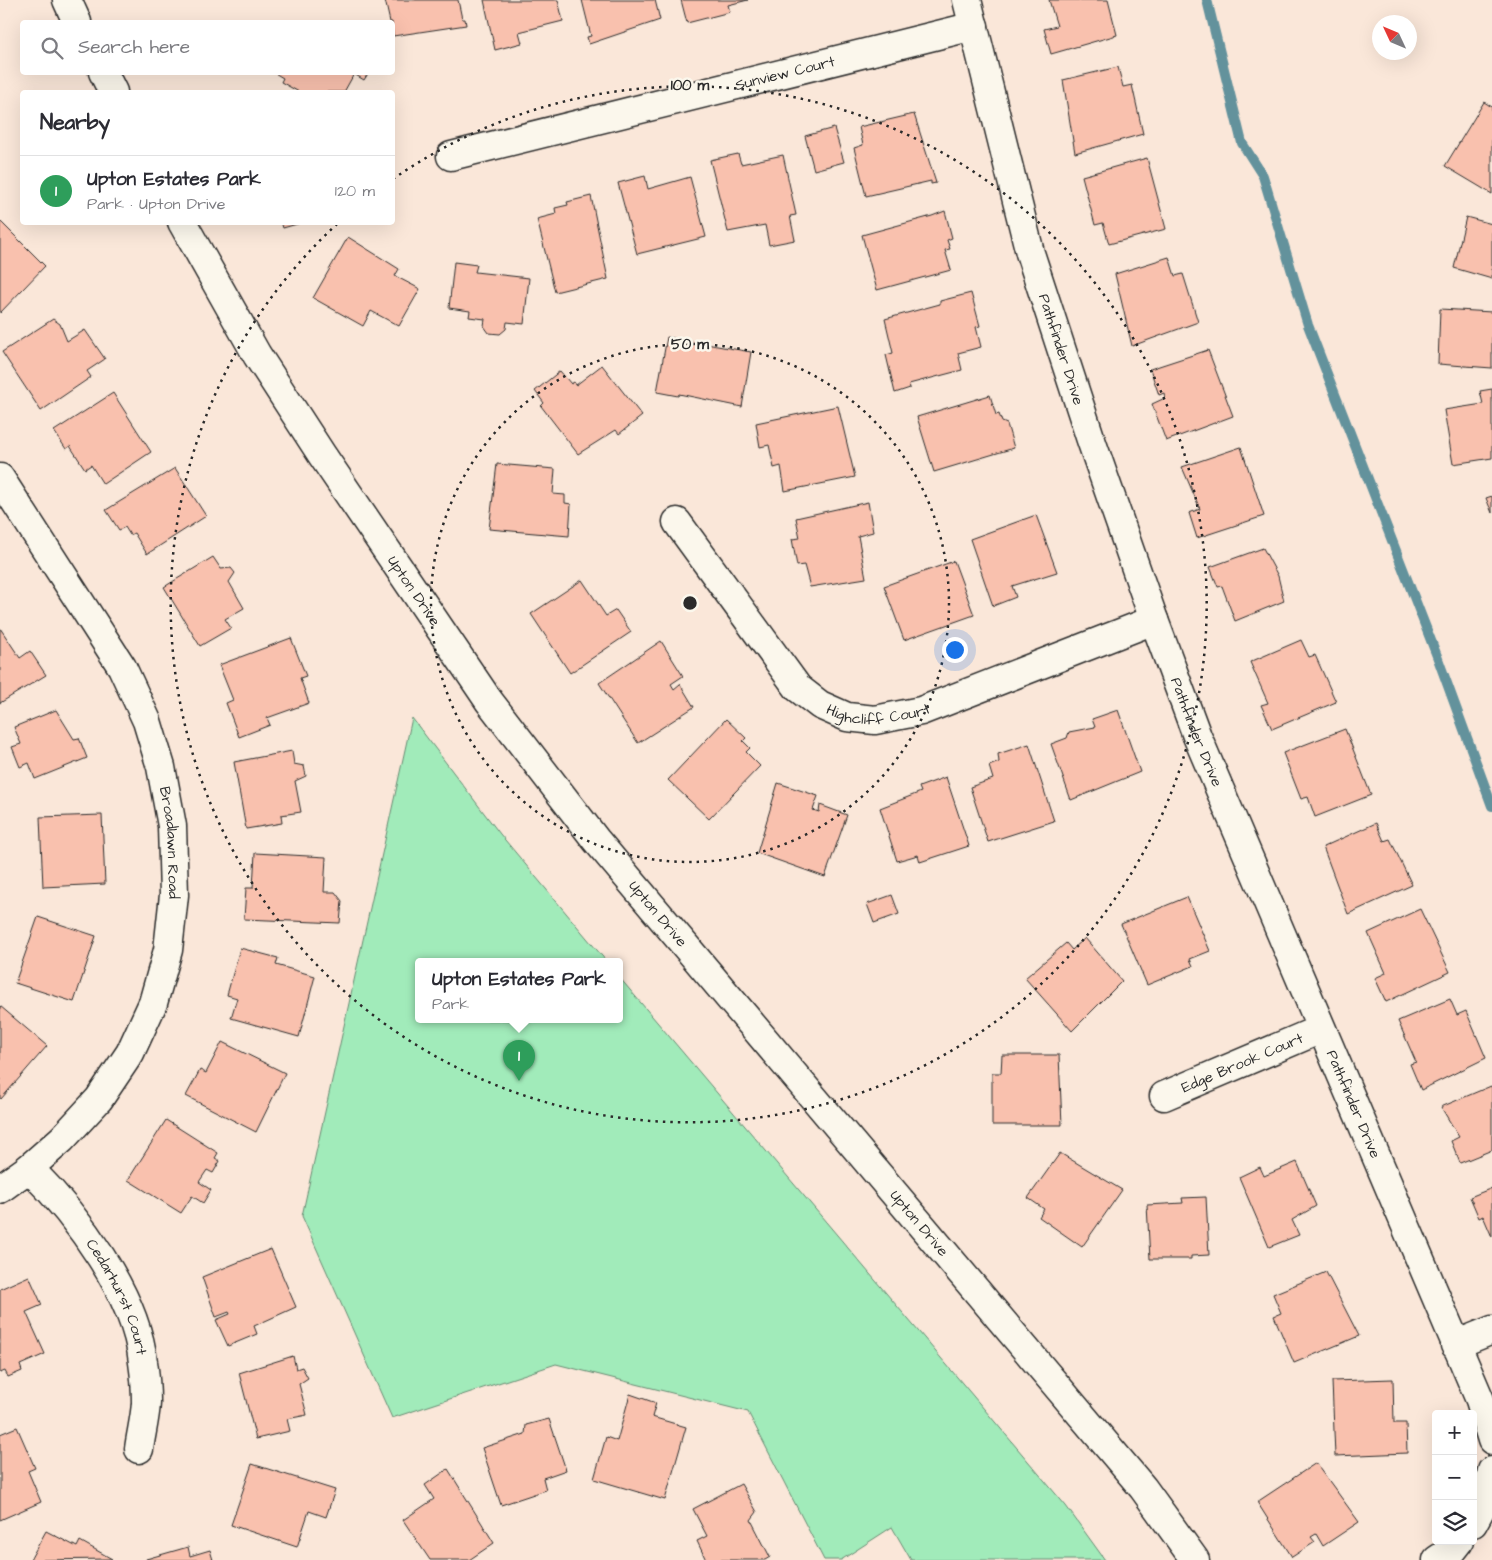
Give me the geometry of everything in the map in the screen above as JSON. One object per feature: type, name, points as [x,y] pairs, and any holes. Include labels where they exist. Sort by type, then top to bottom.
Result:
[{"type":"street","points":[[67,0],[76,20]]},
{"type":"street","name":"Pathfinder Drive","points":[[967,0],[1030,253],[1091,440],[1154,620],[1197,736],[1480,1400],[1492,1440]]},
{"type":"street","name":"Sunview Court","points":[[451,156],[974,26]]},
{"type":"street","points":[[104,75],[112,90]]},
{"type":"street","name":"Upton Drive","points":[[184,225],[262,363],[489,701],[596,840],[1143,1488],[1195,1560]]},
{"type":"street","name":"Broadlawn Road","points":[[0,478],[122,667],[147,721],[161,767],[172,826],[174,895],[168,950],[153,1003],[130,1053],[99,1099],[62,1139],[29,1168],[0,1189]]},
{"type":"street","name":"Highcliff Court","points":[[677,522],[798,688],[820,706],[847,717],[874,720],[920,711],[1154,620]]},
{"type":"street","name":"Edge Brook Court","points":[[1164,1096],[1321,1029]]},
{"type":"street","name":"Cedarhurst Court","points":[[29,1168],[47,1185],[78,1224],[106,1265],[133,1317],[143,1360],[146,1405],[139,1449]]},
{"type":"street","points":[[1455,1345],[1492,1330]]},
{"type":"street","points":[[1477,1516],[1485,1501],[1492,1471]]},
{"type":"street","points":[[1437,1560],[1456,1545]]},
{"type":"green space","points":[[412,718],[500,834],[604,958],[415,958],[415,1023],[623,1023],[623,982],[1066,1506],[1105,1560],[911,1560],[892,1527],[841,1560],[824,1560],[748,1412],[556,1364],[392,1418],[302,1216]]},
{"type":"building","points":[[385,0],[458,0],[462,19],[465,19],[466,25],[395,36],[395,20],[390,20]]},
{"type":"building","points":[[484,0],[558,0],[563,21],[519,32],[522,43],[495,50]]},
{"type":"building","points":[[582,0],[655,0],[660,20],[589,44],[587,37],[591,36]]},
{"type":"building","points":[[681,0],[748,0],[728,5],[730,12],[687,23]]},
{"type":"building","points":[[1049,0],[1108,0],[1117,35],[1051,54],[1044,29],[1057,26]]},
{"type":"building","points":[[1118,67],[1123,87],[1132,85],[1143,134],[1075,153],[1063,80]]},
{"type":"building","points":[[278,75],[353,75],[345,90],[295,90],[281,82],[283,78]]},
{"type":"building","points":[[356,75],[367,75],[364,80]]},
{"type":"building","points":[[1484,102],[1492,107],[1492,194],[1445,166]]},
{"type":"building","points":[[914,114],[936,183],[931,184],[931,181],[866,196],[854,148],[863,145],[859,127]]},
{"type":"building","points":[[834,128],[844,162],[814,170],[805,136]]},
{"type":"building","points":[[738,154],[741,164],[783,155],[796,215],[790,216],[795,240],[769,245],[765,225],[728,232],[710,160]]},
{"type":"building","points":[[1147,158],[1166,229],[1109,244],[1103,223],[1095,225],[1082,176]]},
{"type":"building","points":[[645,176],[648,189],[690,177],[706,237],[637,254],[618,183]]},
{"type":"building","points":[[591,196],[608,279],[555,292],[537,219],[556,214],[555,208],[568,205],[567,202]]},
{"type":"building","points":[[945,211],[952,238],[947,240],[950,249],[945,250],[951,270],[877,290],[862,235]]},
{"type":"building","points":[[1466,217],[1492,224],[1492,279],[1454,268]]},
{"type":"building","points":[[0,221],[45,266],[0,313]]},
{"type":"building","points":[[282,225],[294,225],[283,228]]},
{"type":"building","points":[[348,237],[399,269],[395,276],[420,289],[399,326],[371,311],[363,326],[313,298]]},
{"type":"building","points":[[1169,257],[1175,276],[1183,274],[1198,322],[1132,346],[1115,274]]},
{"type":"building","points":[[454,262],[477,265],[475,272],[529,278],[524,324],[507,322],[506,329],[500,334],[489,333],[484,326],[485,319],[469,317],[470,311],[449,308]]},
{"type":"building","points":[[971,293],[980,326],[976,327],[981,347],[958,353],[962,370],[909,384],[910,388],[895,393],[886,355],[893,353],[885,319],[940,304],[940,301]]},
{"type":"building","points":[[1440,309],[1492,312],[1492,368],[1438,364]]},
{"type":"building","points":[[53,319],[60,324],[67,341],[85,330],[105,359],[87,371],[91,377],[41,411],[2,352]]},
{"type":"building","points":[[667,337],[751,352],[742,407],[679,394],[678,396],[657,392]]},
{"type":"building","points":[[1208,350],[1233,416],[1166,441],[1152,404],[1165,398],[1164,393],[1159,395],[1150,369]]},
{"type":"building","points":[[602,365],[642,416],[619,434],[616,430],[578,454],[541,406],[544,403],[535,391],[560,371],[571,384],[574,382],[576,385]]},
{"type":"building","points":[[1492,389],[1492,458],[1453,464],[1444,410],[1483,404],[1480,391]]},
{"type":"building","points":[[113,393],[151,452],[103,484],[91,465],[85,469],[70,446],[66,449],[54,431]]},
{"type":"building","points":[[990,395],[996,415],[999,414],[1002,422],[1007,424],[1014,448],[934,472],[917,417]]},
{"type":"building","points":[[838,406],[855,477],[785,491],[781,466],[774,468],[769,445],[760,447],[756,423]]},
{"type":"building","points":[[1241,447],[1264,516],[1197,538],[1189,513],[1200,509],[1182,467]]},
{"type":"building","points":[[497,464],[555,469],[553,494],[565,495],[565,503],[571,504],[569,536],[489,529]]},
{"type":"building","points":[[175,468],[206,516],[147,554],[134,533],[130,535],[125,527],[119,530],[106,510]]},
{"type":"building","points":[[1492,496],[1492,513],[1486,498]]},
{"type":"building","points":[[868,502],[873,532],[858,536],[866,578],[810,587],[804,565],[797,566],[792,539],[800,538],[796,518]]},
{"type":"building","points":[[1036,515],[1057,572],[1012,586],[1016,597],[993,606],[970,539]]},
{"type":"building","points":[[1263,548],[1278,576],[1284,601],[1235,621],[1222,586],[1218,587],[1210,567]]},
{"type":"building","points":[[213,557],[221,569],[231,568],[235,573],[229,582],[244,608],[225,619],[231,628],[200,646],[164,587]]},
{"type":"building","points":[[954,561],[974,615],[904,640],[884,586]]},
{"type":"building","points":[[582,580],[606,616],[616,610],[631,632],[570,673],[531,614]]},
{"type":"building","points":[[0,628],[20,658],[30,651],[46,675],[0,703]]},
{"type":"building","points":[[291,638],[306,676],[300,678],[309,703],[267,718],[270,725],[239,737],[226,703],[233,700],[219,665]]},
{"type":"building","points":[[1301,640],[1309,657],[1315,655],[1336,702],[1272,729],[1261,705],[1268,703],[1250,662]]},
{"type":"building","points":[[661,641],[683,676],[671,684],[674,689],[680,684],[694,707],[638,743],[599,683]]},
{"type":"building","points":[[56,710],[74,739],[79,738],[87,758],[35,779],[29,763],[20,767],[12,747],[21,744],[14,727]]},
{"type":"building","points":[[1118,710],[1140,772],[1071,800],[1051,744],[1067,738],[1069,732],[1095,727],[1092,719]]},
{"type":"building","points":[[726,719],[746,738],[743,741],[750,748],[746,752],[760,766],[709,819],[668,780]]},
{"type":"building","points":[[1345,729],[1371,795],[1315,817],[1308,797],[1301,799],[1283,753]]},
{"type":"building","points":[[1029,744],[1054,821],[988,842],[970,787],[993,779],[989,766],[999,762],[998,754]]},
{"type":"building","points":[[292,751],[294,764],[304,766],[306,776],[295,781],[301,812],[281,815],[282,823],[246,829],[234,762]]},
{"type":"building","points":[[946,777],[969,846],[920,862],[918,855],[897,861],[880,808],[921,792],[919,787]]},
{"type":"building","points":[[778,783],[818,796],[813,810],[819,812],[820,805],[847,815],[825,877],[757,853]]},
{"type":"building","points":[[102,815],[105,884],[43,887],[40,817]]},
{"type":"building","points":[[1376,823],[1384,841],[1390,839],[1412,885],[1348,914],[1323,847]]},
{"type":"building","points":[[255,853],[326,857],[324,892],[335,892],[342,901],[340,923],[244,919],[246,888],[253,888]]},
{"type":"building","points":[[892,895],[899,914],[874,923],[867,904]]},
{"type":"building","points":[[1187,897],[1210,951],[1190,959],[1193,966],[1147,985],[1121,924]]},
{"type":"building","points":[[1420,909],[1450,972],[1386,1002],[1375,978],[1386,973],[1368,933]]},
{"type":"building","points":[[38,917],[96,936],[74,1002],[15,983]]},
{"type":"building","points":[[1085,938],[1122,981],[1072,1031],[1025,978],[1066,943],[1072,950]]},
{"type":"building","points":[[240,948],[278,958],[276,965],[315,976],[299,1037],[231,1018],[237,998],[227,995]]},
{"type":"building","points":[[1450,999],[1457,1015],[1466,1011],[1486,1058],[1421,1090],[1410,1064],[1416,1062],[1398,1021]]},
{"type":"building","points":[[0,1006],[47,1046],[1,1099],[0,1098]]},
{"type":"building","points":[[222,1042],[285,1073],[256,1132],[186,1096],[200,1070],[206,1073]]},
{"type":"building","points":[[1002,1055],[1059,1055],[1062,1125],[992,1125],[992,1073],[1001,1073]]},
{"type":"building","points":[[1491,1086],[1492,1150],[1460,1163],[1451,1141],[1459,1137],[1441,1107]]},
{"type":"building","points":[[166,1120],[218,1153],[215,1158],[220,1161],[213,1173],[207,1170],[199,1182],[211,1190],[203,1203],[192,1196],[181,1213],[128,1180]]},
{"type":"building","points":[[1060,1153],[1122,1190],[1082,1247],[1039,1217],[1044,1209],[1028,1198]]},
{"type":"building","points":[[1297,1162],[1316,1206],[1292,1220],[1299,1235],[1269,1247],[1239,1177],[1260,1167],[1264,1176]]},
{"type":"building","points":[[1492,1188],[1492,1237],[1483,1216],[1479,1218],[1470,1197]]},
{"type":"building","points":[[1206,1197],[1209,1255],[1191,1256],[1191,1259],[1150,1259],[1147,1205],[1183,1203],[1182,1198]]},
{"type":"building","points":[[271,1249],[296,1307],[254,1326],[257,1334],[228,1346],[216,1320],[230,1314],[229,1312],[216,1317],[202,1277]]},
{"type":"building","points":[[1326,1272],[1359,1336],[1294,1363],[1274,1316],[1281,1313],[1273,1294]]},
{"type":"building","points":[[29,1276],[42,1305],[26,1312],[45,1354],[20,1365],[22,1371],[8,1377],[5,1371],[0,1373],[0,1289]]},
{"type":"building","points":[[293,1356],[296,1369],[302,1367],[308,1378],[299,1384],[307,1415],[287,1419],[290,1431],[256,1439],[239,1373]]},
{"type":"building","points":[[1393,1379],[1394,1423],[1406,1423],[1407,1453],[1335,1456],[1332,1381]]},
{"type":"building","points":[[630,1394],[656,1403],[652,1417],[686,1427],[665,1500],[594,1479],[606,1437],[617,1441]]},
{"type":"building","points":[[549,1419],[566,1470],[543,1478],[546,1490],[501,1505],[482,1448],[525,1434],[526,1425]]},
{"type":"building","points":[[17,1427],[35,1468],[28,1471],[41,1502],[0,1520],[0,1434]]},
{"type":"building","points":[[1316,1463],[1359,1522],[1323,1546],[1316,1534],[1311,1537],[1315,1542],[1292,1557],[1257,1502]]},
{"type":"building","points":[[252,1464],[335,1490],[326,1517],[309,1511],[297,1547],[231,1525]]},
{"type":"building","points":[[448,1469],[494,1543],[469,1560],[430,1560],[403,1520],[434,1499],[425,1485]]},
{"type":"building","points":[[741,1484],[757,1512],[751,1520],[770,1557],[765,1560],[706,1560],[697,1541],[707,1536],[693,1509]]},
{"type":"building","points":[[46,1531],[77,1547],[80,1541],[112,1559],[30,1560]]},
{"type":"building","points":[[188,1547],[190,1556],[210,1550],[213,1560],[146,1560],[146,1559]]},
{"type":"waterway","points":[[1207,0],[1242,143],[1263,176],[1308,325],[1437,656],[1492,806]]},
{"type":"place","name":"Upton Estates Park","points":[[519,1081]]}]
